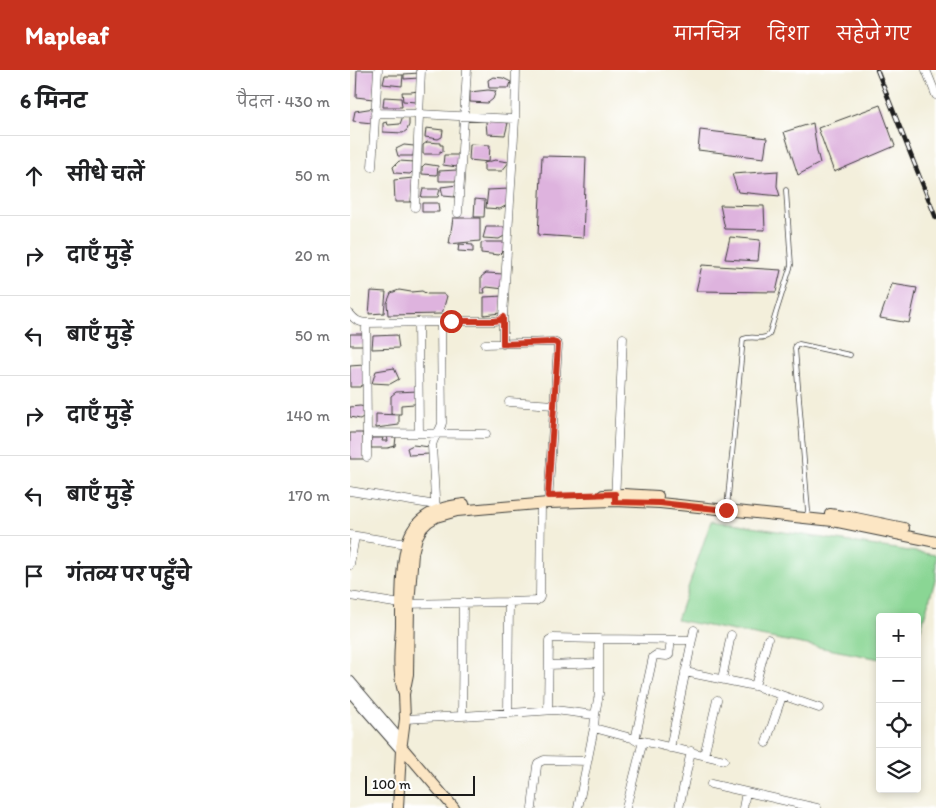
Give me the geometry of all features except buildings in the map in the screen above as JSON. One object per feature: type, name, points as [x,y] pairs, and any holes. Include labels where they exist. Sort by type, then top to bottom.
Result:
[{"type":"main road","points":[[405,604],[404,558],[411,532],[417,523],[436,511],[453,505],[480,502],[652,496],[727,507],[856,518],[936,535]]},
{"type":"main road","points":[[398,808],[401,746],[405,718],[400,670],[405,604],[417,537],[436,511]]},
{"type":"main road","points":[[807,515],[936,542]]},
{"type":"main road","points":[[401,746],[454,808]]},
{"type":"street","points":[[372,167],[378,70]]},
{"type":"street","points":[[415,207],[421,70]]},
{"type":"street","points":[[458,213],[467,70]]},
{"type":"street","points":[[503,344],[516,70]]},
{"type":"street","points":[[926,70],[933,82],[936,95]]},
{"type":"street","points":[[375,113],[515,119]]},
{"type":"street","points":[[350,314],[358,322],[366,323],[494,321],[500,320],[503,317]]},
{"type":"street","points":[[418,322],[420,433]]},
{"type":"street","points":[[350,491],[436,511],[432,446],[442,423],[440,326],[442,322]]},
{"type":"street","points":[[366,323],[367,457]]},
{"type":"street","points":[[615,498],[623,338]]},
{"type":"street","points":[[350,596],[405,604],[536,601],[539,599],[558,345],[556,343],[485,344]]},
{"type":"street","points":[[509,402],[554,404]]},
{"type":"street","points":[[367,433],[486,434]]},
{"type":"street","points":[[350,565],[352,535],[407,544]]},
{"type":"street","points":[[462,716],[463,602]]},
{"type":"street","points":[[508,713],[509,602]]},
{"type":"street","points":[[670,748],[694,630]]},
{"type":"street","points":[[722,679],[731,634]]},
{"type":"street","points":[[548,710],[548,643],[550,639],[692,640]]},
{"type":"street","points":[[755,686],[768,639]]},
{"type":"street","points":[[578,808],[599,694],[599,640]]},
{"type":"street","points":[[626,808],[653,657],[656,655],[669,655],[671,640]]},
{"type":"street","points":[[549,665],[599,663]]},
{"type":"street","points":[[685,672],[755,686],[819,708]]},
{"type":"street","points":[[350,681],[401,746]]},
{"type":"street","points":[[350,692],[401,746]]},
{"type":"street","points":[[766,743],[782,696]]},
{"type":"street","points":[[704,755],[717,700]]},
{"type":"street","points":[[405,718],[548,710],[596,715]]},
{"type":"street","points":[[594,728],[639,741],[724,760]]},
{"type":"street","points":[[679,808],[690,752]]},
{"type":"street","points":[[532,808],[538,762],[544,760],[587,761]]},
{"type":"street","points":[[711,784],[815,808]]},
{"type":"street","points":[[742,808],[746,792]]},
{"type":"lane","points":[[727,507],[743,339],[766,338],[769,335],[791,265],[786,190]]},
{"type":"lane","points":[[807,515],[795,348],[799,344],[850,355]]},
{"type":"green space","points":[[711,521],[936,555],[936,577],[921,628],[921,613],[876,613],[876,658],[677,620]]},
{"type":"railway","points":[[877,70],[936,218]]},
{"type":"route","points":[[451,321],[494,321],[500,320],[503,317],[503,344],[553,342],[558,345],[548,496],[615,494],[615,502],[660,503],[726,510]]}]
